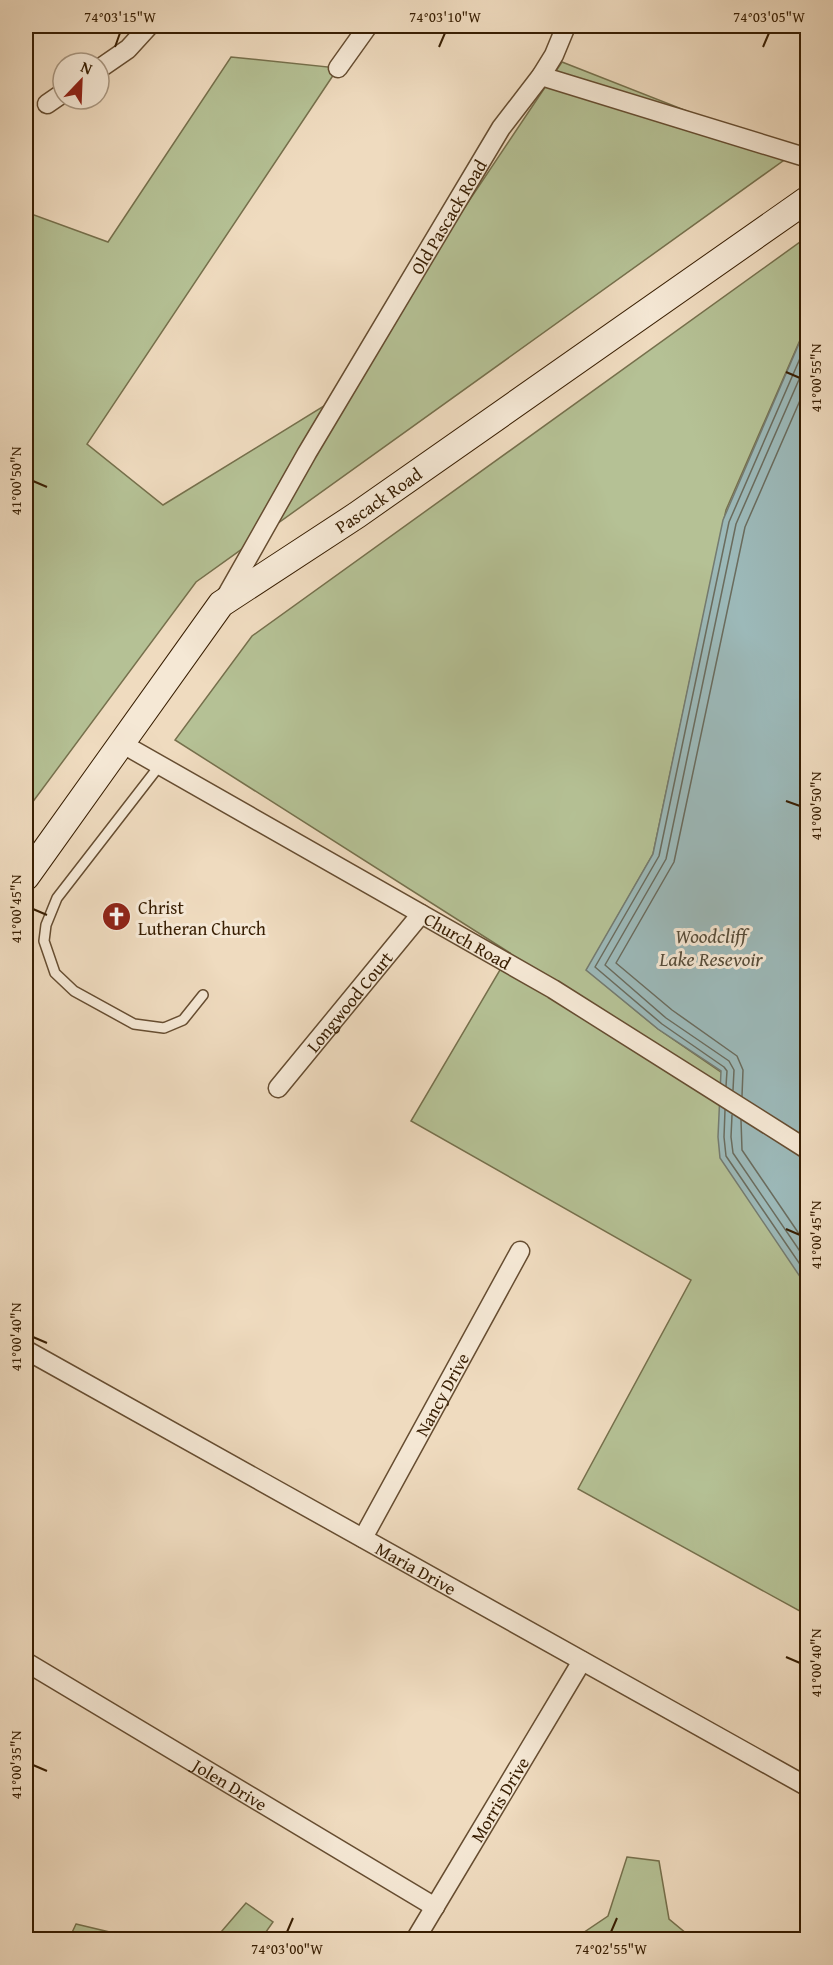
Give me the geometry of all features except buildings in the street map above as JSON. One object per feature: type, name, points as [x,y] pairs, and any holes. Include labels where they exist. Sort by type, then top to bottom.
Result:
[{"type":"street","points":[[111,61],[128,49],[149,26]]},
{"type":"street","points":[[338,68],[368,26]]},
{"type":"street","name":"Old Pascack Road","points":[[221,604],[307,453],[501,128],[541,76],[554,55],[566,26]]},
{"type":"street","points":[[541,76],[807,158]]},
{"type":"street","points":[[47,104],[51,101]]},
{"type":"street","name":"Pascack Road","points":[[26,877],[221,604],[357,515],[807,199]]},
{"type":"street","name":"Church Road","points":[[121,743],[553,988],[807,1150]]},
{"type":"street","name":"Longwood Court","points":[[278,1088],[421,914]]},
{"type":"street","name":"Nancy Drive","points":[[363,1538],[520,1251]]},
{"type":"street","name":"Maria Drive","points":[[26,1350],[807,1787]]},
{"type":"street","name":"Morris Drive","points":[[415,1940],[582,1661]]},
{"type":"street","name":"Jolen Drive","points":[[26,1662],[435,1907]]},
{"type":"lane","points":[[160,765],[57,898],[46,926],[44,941],[55,973],[74,991],[134,1024],[164,1029],[183,1020],[203,994]]},
{"type":"green space","points":[[231,57],[338,68],[87,444],[163,505],[337,398],[562,62],[794,153],[196,582],[26,811],[26,212],[108,242]]},
{"type":"green space","points":[[807,237],[807,324],[726,510],[653,854],[587,970],[658,1029],[807,1131],[807,1615],[578,1489],[691,1280],[411,1121],[510,953],[175,740],[252,636]]},
{"type":"green space","points":[[627,1857],[659,1861],[669,1919],[693,1939],[574,1939],[608,1916]]},
{"type":"green space","points":[[246,1903],[273,1922],[261,1939],[215,1939]]},
{"type":"green space","points":[[76,1924],[139,1939],[69,1939]]},
{"type":"water","name":"Woodcliff Lake Resevoir","points":[[807,325],[807,1287],[720,1158],[718,1137],[721,1071],[658,1029],[586,970],[653,854],[723,520]]},
{"type":"place","name":"Christ Lutheran Church","points":[[117,917]]}]
